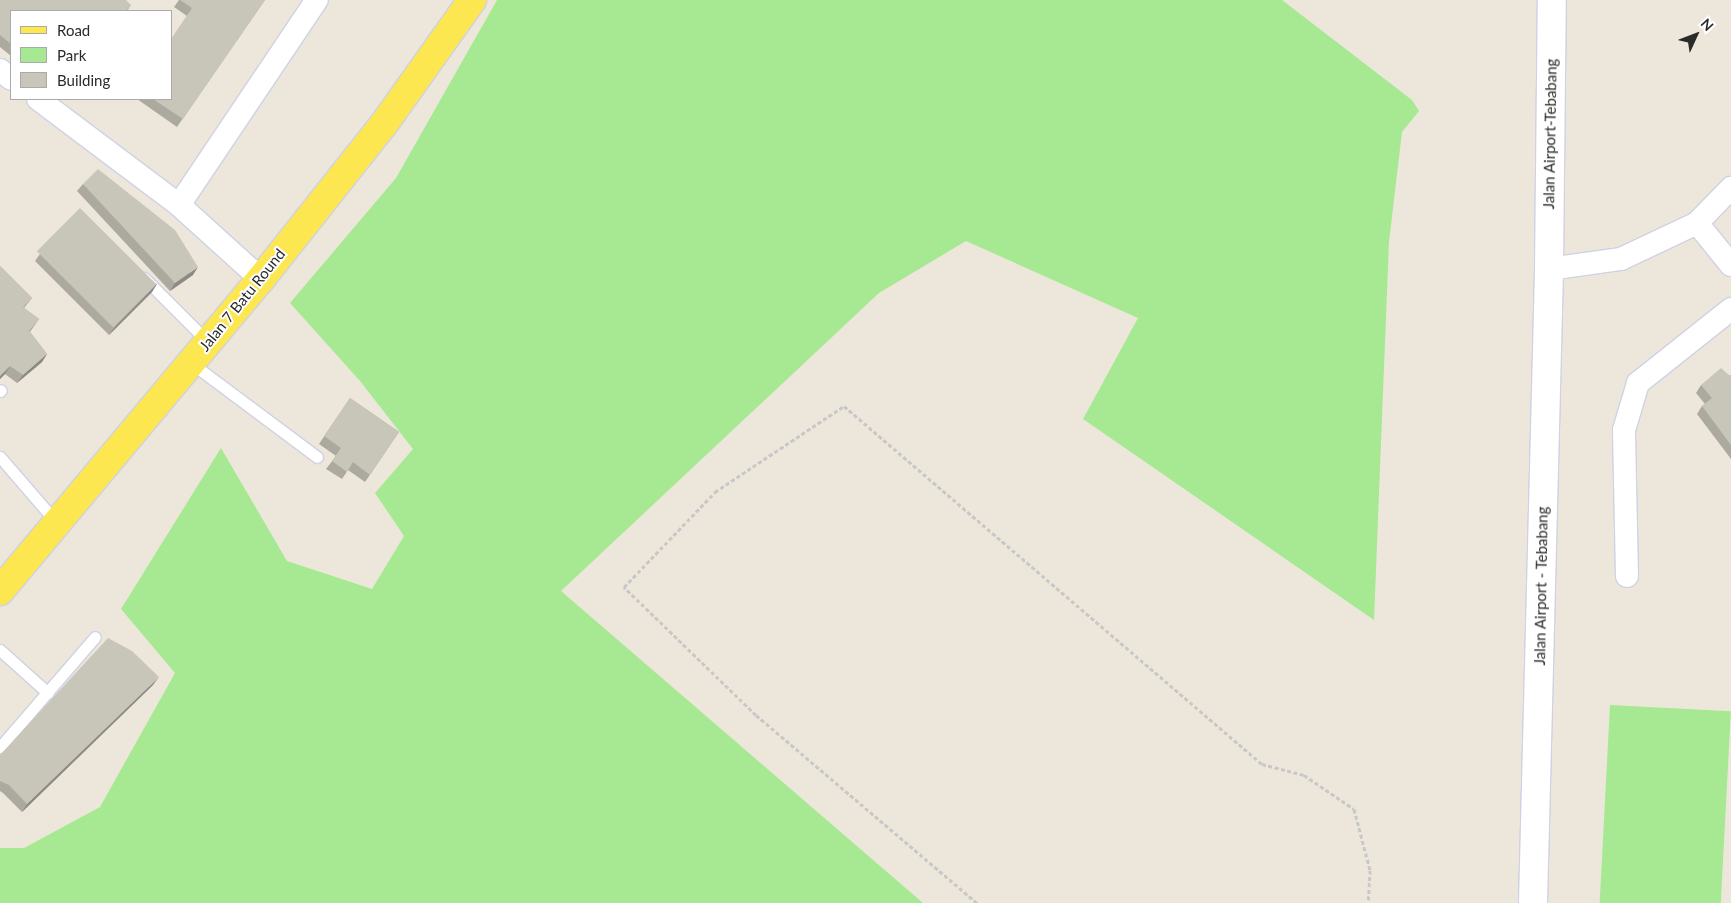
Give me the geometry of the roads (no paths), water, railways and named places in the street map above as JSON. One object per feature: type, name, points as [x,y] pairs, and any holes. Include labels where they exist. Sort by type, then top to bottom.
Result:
[{"type":"main road","name":"Jalan 7 Batu Round","points":[[0,591],[261,279],[384,124],[472,0]]},
{"type":"main road","name":"Jalan Airport-Tebabang","points":[[1549,269],[1552,0]]},
{"type":"main road","name":"Jalan Airport - Tebabang","points":[[1533,903],[1549,269]]},
{"type":"street","points":[[179,205],[317,0]]},
{"type":"street","points":[[0,70],[10,78]]},
{"type":"street","points":[[39,100],[179,205],[261,279]]},
{"type":"street","points":[[1549,269],[1621,259],[1697,223],[1731,188]]},
{"type":"street","points":[[1697,223],[1731,265]]},
{"type":"street","points":[[1626,576],[1624,430],[1638,383],[1731,309]]},
{"type":"lane","points":[[139,272],[208,342]]},
{"type":"lane","points":[[190,363],[317,457]]},
{"type":"lane","points":[[0,457],[57,523]]},
{"type":"lane","points":[[0,746],[95,637]]},
{"type":"lane","points":[[0,650],[48,693]]}]
